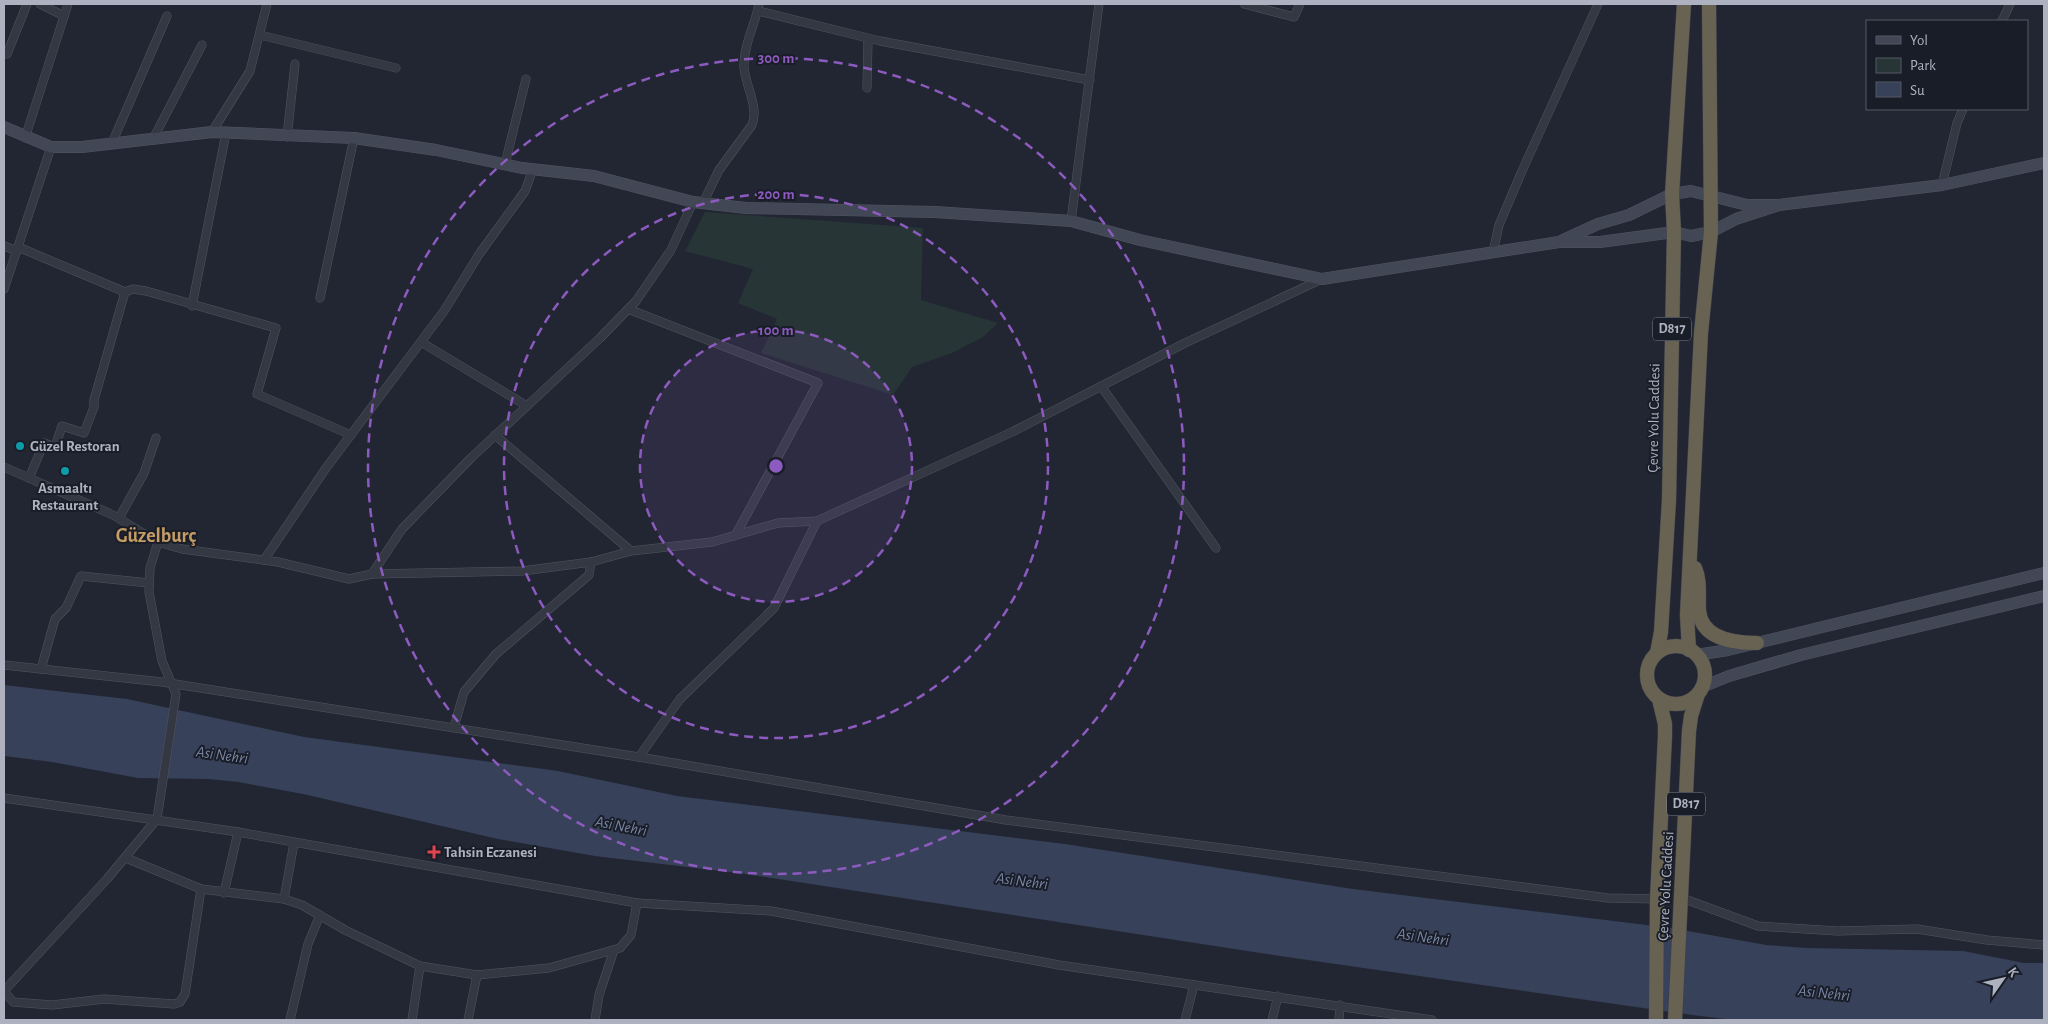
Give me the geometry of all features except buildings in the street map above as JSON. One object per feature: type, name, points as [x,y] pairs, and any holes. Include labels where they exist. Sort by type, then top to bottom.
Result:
[{"type":"highway","name":"Çevre Yolu Caddesi","points":[[1656,1020],[1657,905],[1665,724],[1658,699],[1648,685],[1647,676],[1648,668],[1657,653],[1662,632],[1669,500],[1674,232],[1672,194],[1684,4]]},
{"type":"highway","name":"Çevre Yolu Caddesi","points":[[1675,1020],[1682,914],[1689,732],[1691,716],[1700,691],[1704,670],[1693,653],[1687,615],[1701,333],[1711,232],[1709,4]]},
{"type":"highway","points":[[1690,557],[1697,571],[1699,613],[1704,624],[1722,639],[1735,643],[1757,643]]},
{"type":"highway","points":[[1657,653],[1672,647],[1693,653]]},
{"type":"highway","points":[[1658,699],[1675,704],[1683,704],[1700,691]]},
{"type":"street","points":[[7,54],[27,4]]},
{"type":"street","points":[[40,4],[64,16]]},
{"type":"street","points":[[25,138],[68,4]]},
{"type":"street","points":[[212,132],[250,71],[267,4]]},
{"type":"street","points":[[1071,221],[1099,4]]},
{"type":"street","points":[[1244,4],[1294,17],[1300,4]]},
{"type":"street","points":[[1493,252],[1499,225],[1598,4]]},
{"type":"street","points":[[2002,20],[2010,4]]},
{"type":"street","points":[[372,574],[402,529],[496,435],[628,309],[671,250],[698,202],[752,125],[755,117],[744,70],[745,55],[758,8],[868,39],[1090,80]]},
{"type":"street","points":[[112,143],[167,16]]},
{"type":"street","points":[[260,35],[396,68]]},
{"type":"street","points":[[867,88],[868,39]]},
{"type":"street","points":[[153,139],[202,45]]},
{"type":"street","points":[[287,137],[295,64]]},
{"type":"street","points":[[505,164],[526,79]]},
{"type":"street","points":[[1942,185],[1957,123],[1963,110]]},
{"type":"street","points":[[4,127],[25,138],[51,147],[112,143],[212,132],[287,137],[354,138],[436,150],[533,169],[594,176],[698,202],[746,208],[935,212],[1071,221],[1140,240],[1322,279]]},
{"type":"street","points":[[192,306],[226,133]]},
{"type":"street","points":[[320,298],[354,138]]},
{"type":"street","points":[[4,289],[51,147]]},
{"type":"street","points":[[1559,242],[1598,224],[1629,215],[1672,194],[1691,191],[1747,205],[1779,205],[1942,185],[2044,163]]},
{"type":"street","points":[[264,560],[351,435],[444,311],[480,253],[524,191],[533,169]]},
{"type":"street","points":[[4,467],[119,518],[158,542],[182,549],[264,560],[349,579],[372,574],[522,571],[591,562],[631,551],[712,542],[778,524],[816,521],[1012,432],[1185,344],[1322,279],[1559,242],[1600,242],[1674,232],[1691,236],[1711,232],[1736,219],[1779,205]]},
{"type":"street","points":[[4,246],[18,249],[125,292],[133,289],[146,291],[192,306],[276,328],[257,394],[351,435]]},
{"type":"street","points":[[29,478],[44,443],[55,447],[62,426],[84,433],[94,407],[94,400],[125,292]]},
{"type":"street","points":[[628,309],[818,383],[735,536]]},
{"type":"street","points":[[421,342],[527,406]]},
{"type":"street","points":[[1102,386],[1216,548]]},
{"type":"street","points":[[496,435],[631,551]]},
{"type":"street","points":[[119,518],[144,474],[156,438]]},
{"type":"street","points":[[639,756],[680,699],[774,608],[816,521]]},
{"type":"street","points":[[158,542],[150,568],[149,583],[155,632],[170,685],[176,694],[157,819],[126,858],[4,991],[13,1002],[31,1004],[52,1005],[104,999],[174,1004],[180,1002],[185,994],[201,889]]},
{"type":"street","points":[[454,727],[464,692],[496,654],[589,575],[591,562]]},
{"type":"street","points":[[1693,653],[1757,643],[2044,573]]},
{"type":"street","points":[[42,669],[54,619],[66,608],[81,576],[149,583]]},
{"type":"street","points":[[1700,691],[1729,676],[1801,655],[2044,596]]},
{"type":"street","points":[[4,665],[162,682],[170,685],[454,727],[639,756],[1006,820],[1657,905]]},
{"type":"street","points":[[4,798],[238,832],[637,903],[771,911],[1059,965],[1432,1020]]},
{"type":"street","points":[[224,893],[238,832]]},
{"type":"street","points":[[284,899],[294,843]]},
{"type":"street","points":[[126,858],[201,889],[284,899],[302,905],[345,930],[420,966],[477,975],[549,968],[620,948],[631,935],[637,903]]},
{"type":"street","points":[[1682,898],[1758,926],[1837,931],[1917,929],[1987,940],[2044,945]]},
{"type":"street","points":[[290,1020],[308,944],[320,915]]},
{"type":"street","points":[[595,1020],[599,995],[614,950]]},
{"type":"street","points":[[412,1020],[420,966]]},
{"type":"street","points":[[468,1020],[477,975]]},
{"type":"street","points":[[1185,1020],[1194,984]]},
{"type":"street","points":[[1272,1020],[1278,996]]},
{"type":"street","points":[[1339,1020],[1340,1005]]},
{"type":"green space","points":[[705,212],[923,228],[921,300],[998,323],[983,337],[952,353],[912,367],[893,395],[761,353],[777,319],[738,303],[753,269],[685,251]]},
{"type":"water","name":"Asi Nehri","points":[[4,685],[127,699],[304,737],[558,771],[677,796],[1065,844],[1353,889],[1671,928],[1766,945],[1807,948],[1963,951],[2024,963],[2044,963],[2044,1020],[1734,1020],[1287,957],[746,874],[595,856],[498,839],[303,794],[238,782],[209,779],[138,778],[52,762],[4,756]]},
{"type":"place","name":"Güzel Restoran","points":[[20,446]]},
{"type":"place","name":"Asmaaltı Restaurant","points":[[65,471]]},
{"type":"place","name":"Tahsin Eczanesi","points":[[434,852]]},
{"type":"district","name":"Güzelburç","points":[[156,536]]}]
